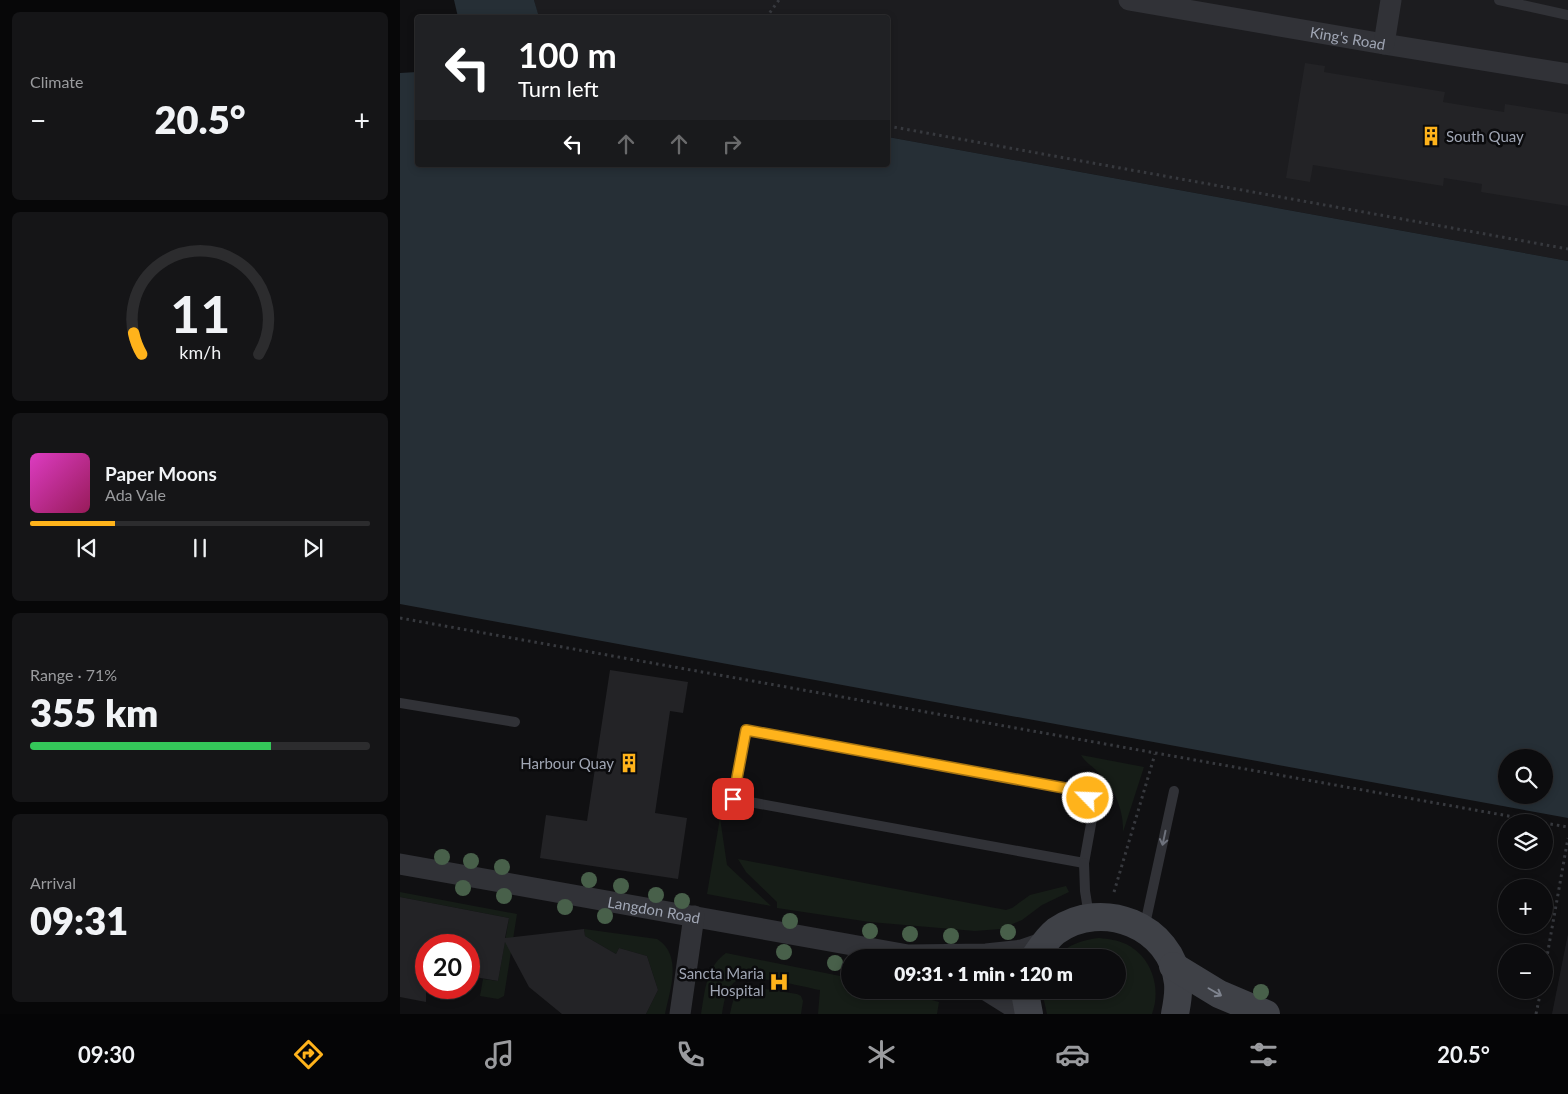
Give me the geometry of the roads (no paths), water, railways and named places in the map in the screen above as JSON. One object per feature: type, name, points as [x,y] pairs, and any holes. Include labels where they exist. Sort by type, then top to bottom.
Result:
[{"type":"street","name":"King's Road","points":[[1129,0],[1183,5],[1384,44],[1568,74]]},
{"type":"street","points":[[1384,44],[1391,0]]},
{"type":"street","name":"Langdon Road","points":[[400,864],[873,949]]},
{"type":"street","points":[[680,1014],[694,916]]},
{"type":"street","points":[[1040,949],[1056,931],[1071,923],[1097,917],[1126,920],[1144,929],[1162,945],[1174,966],[1178,982],[1178,999],[1175,1014]]},
{"type":"street","points":[[1174,966],[1219,994],[1266,1014]]},
{"type":"street","points":[[1000,999],[1024,1014]]},
{"type":"street","points":[[1026,999],[1029,1014]]},
{"type":"lane","points":[[1499,0],[1568,15]]},
{"type":"lane","points":[[400,704],[515,722]]},
{"type":"lane","points":[[1084,863],[733,799],[746,730],[1081,791],[1088,798],[1093,813],[1084,863],[1085,891],[1097,917]]},
{"type":"lane","points":[[1144,929],[1174,790]]},
{"type":"place","name":"South Quay","points":[[1431,136]]},
{"type":"place","name":"Harbour Quay","points":[[629,763]]},
{"type":"place","name":"Sancta Maria Hospital","points":[[779,982]]}]
